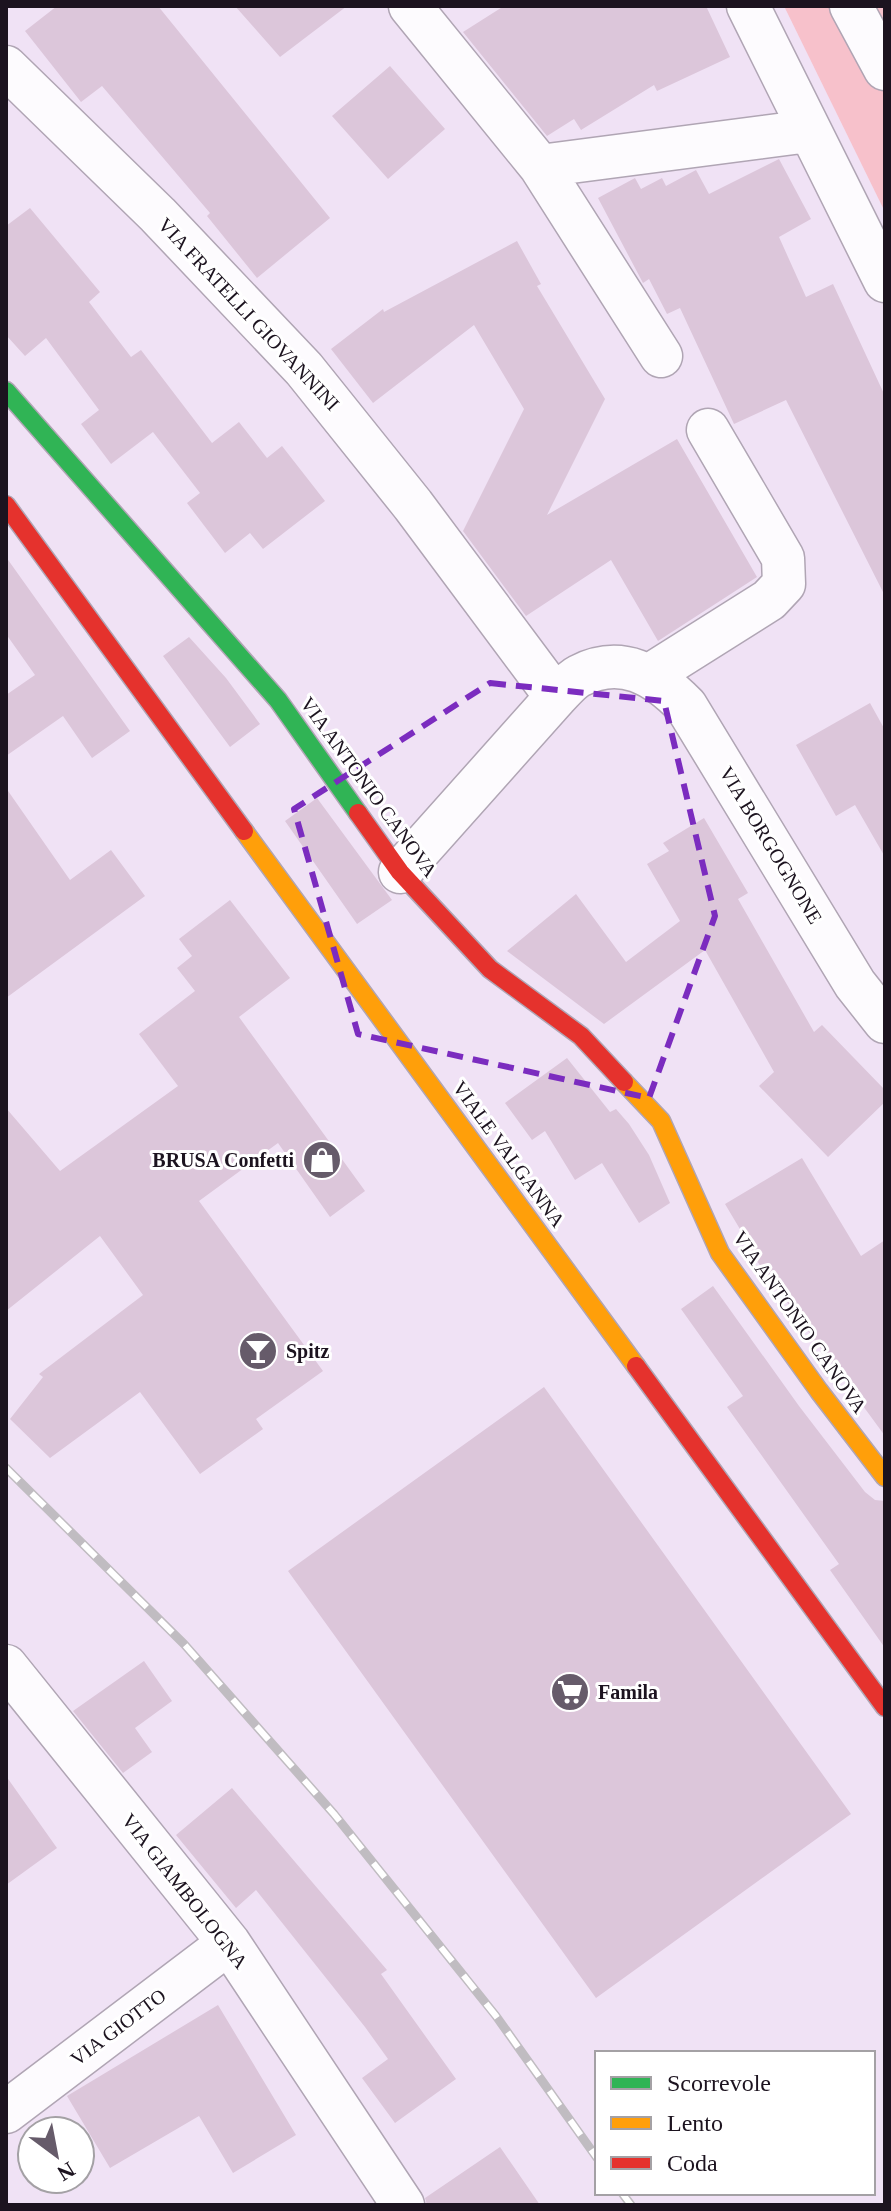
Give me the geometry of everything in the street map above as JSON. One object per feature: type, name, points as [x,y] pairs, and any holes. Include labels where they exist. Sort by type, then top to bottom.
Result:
[{"type":"main road","name":"VIA ANTONIO CANOVA","points":[[6,391],[278,700],[400,872],[490,969],[581,1036],[661,1121],[720,1253],[885,1477]]},
{"type":"main road","name":"VIALE VALGANNA","points":[[6,505],[885,1707]]},
{"type":"street","points":[[410,6],[540,166],[661,356]]},
{"type":"street","points":[[748,6],[885,281]]},
{"type":"street","points":[[851,6],[885,69]]},
{"type":"street","name":"VIA FRATELLI GIOVANNINI","points":[[6,67],[158,215],[304,369],[413,505],[556,697]]},
{"type":"street","points":[[540,166],[809,131]]},
{"type":"street","points":[[650,675],[769,600],[784,584],[783,558],[708,430]]},
{"type":"street","name":"VIA BORGOGNONE","points":[[400,872],[577,676],[612,664],[650,675],[669,688],[686,706],[855,984],[885,1022]]},
{"type":"street","name":"VIA GIAMBOLOGNA","points":[[6,1666],[229,1943],[403,2205]]},
{"type":"street","name":"VIA GIOTTO","points":[[6,2112],[229,1943]]},
{"type":"highlighted area","points":[[490,683],[664,701],[715,916],[649,1098],[358,1034],[294,809]]},
{"type":"shaded area","points":[[784,6],[885,6],[885,212]]},
{"type":"building","points":[[57,6],[158,6],[330,218],[257,278],[207,216],[210,213],[102,86],[81,102],[25,31]]},
{"type":"building","points":[[235,6],[347,6],[280,57]]},
{"type":"building","points":[[504,6],[706,6],[730,57],[657,91],[654,85],[581,130],[574,119],[547,136],[463,32]]},
{"type":"building","points":[[390,66],[445,129],[388,179],[332,116]]},
{"type":"building","points":[[779,159],[811,219],[779,237],[806,297],[833,284],[885,396],[885,596],[786,400],[734,424],[680,308],[667,314],[649,279],[643,283],[598,198],[635,178],[641,189],[662,178],[666,186],[696,170],[709,194]]},
{"type":"building","points":[[30,208],[100,292],[89,302],[131,357],[141,350],[212,443],[239,422],[267,458],[282,446],[325,501],[263,549],[250,533],[225,553],[187,503],[200,493],[153,432],[111,464],[81,424],[99,410],[46,338],[25,356],[6,335],[6,226]]},
{"type":"building","points":[[517,241],[541,284],[537,286],[605,399],[547,515],[677,439],[757,577],[658,641],[611,560],[526,616],[463,531],[524,409],[474,325],[373,403],[331,349],[383,309],[384,312]]},
{"type":"building","points":[[6,557],[130,731],[92,758],[63,716],[6,756],[6,695],[35,675],[6,634]]},
{"type":"building","points":[[189,637],[226,678],[260,724],[230,747],[163,656]]},
{"type":"building","points":[[870,703],[885,730],[885,857],[855,805],[836,816],[796,745]]},
{"type":"building","points":[[6,788],[70,880],[111,850],[145,896],[6,998]]},
{"type":"building","points":[[317,798],[392,900],[357,924],[285,821]]},
{"type":"building","points":[[704,818],[748,893],[738,899],[814,1032],[822,1025],[885,1090],[885,1102],[828,1157],[759,1086],[774,1072],[705,950],[604,1024],[507,951],[576,894],[626,962],[680,921],[647,864],[669,851],[663,843]]},
{"type":"building","points":[[230,900],[290,978],[239,1017],[365,1191],[330,1217],[278,1143],[199,1201],[323,1371],[256,1419],[263,1429],[200,1474],[140,1392],[50,1458],[10,1419],[43,1377],[39,1374],[143,1295],[100,1236],[6,1311],[6,1108],[60,1171],[178,1086],[139,1034],[195,991],[177,968],[192,956],[179,939]]},
{"type":"building","points":[[567,1058],[610,1112],[616,1109],[629,1124],[649,1155],[670,1203],[639,1223],[602,1163],[575,1180],[545,1131],[532,1140],[505,1103]]},
{"type":"building","points":[[802,1158],[861,1256],[885,1240],[885,1436],[754,1257],[725,1204]]},
{"type":"building","points":[[713,1286],[865,1492],[875,1500],[885,1501],[885,1648],[830,1570],[839,1564],[727,1407],[743,1396],[681,1309]]},
{"type":"building","name":"Famila","points":[[544,1387],[851,1814],[596,1998],[288,1571]]},
{"type":"building","points":[[144,1661],[172,1701],[135,1728],[152,1752],[123,1773],[73,1711]]},
{"type":"building","points":[[6,1776],[57,1848],[6,1885]]},
{"type":"building","points":[[232,1788],[387,1970],[381,1974],[456,2079],[395,2123],[362,2078],[388,2059],[365,2027],[256,1890],[236,1908],[176,1835]]},
{"type":"building","points":[[218,2005],[296,2135],[233,2173],[199,2116],[110,2168],[96,2145],[96,2115],[78,2115],[67,2096]]},
{"type":"building","points":[[500,2147],[540,2205],[427,2205],[425,2198]]},
{"type":"railway","points":[[6,1468],[184,1644],[334,1814],[496,2016],[595,2155]]},
{"type":"railway","points":[[624,2195],[631,2205]]},
{"type":"traffic: fast","points":[[6,391],[278,700],[358,813]]},
{"type":"traffic: slow","points":[[244,831],[636,1366]]},
{"type":"traffic: slow","points":[[624,1082],[661,1121],[720,1253],[885,1477]]},
{"type":"traffic: jam","points":[[6,505],[244,831]]},
{"type":"traffic: jam","points":[[358,813],[400,872],[490,969],[581,1036],[624,1082]]},
{"type":"traffic: jam","points":[[636,1366],[885,1707]]},
{"type":"place","name":"BRUSA Confetti","points":[[322,1160]]},
{"type":"place","name":"Spitz","points":[[258,1351]]},
{"type":"place","name":"Famila","points":[[570,1692]]}]
